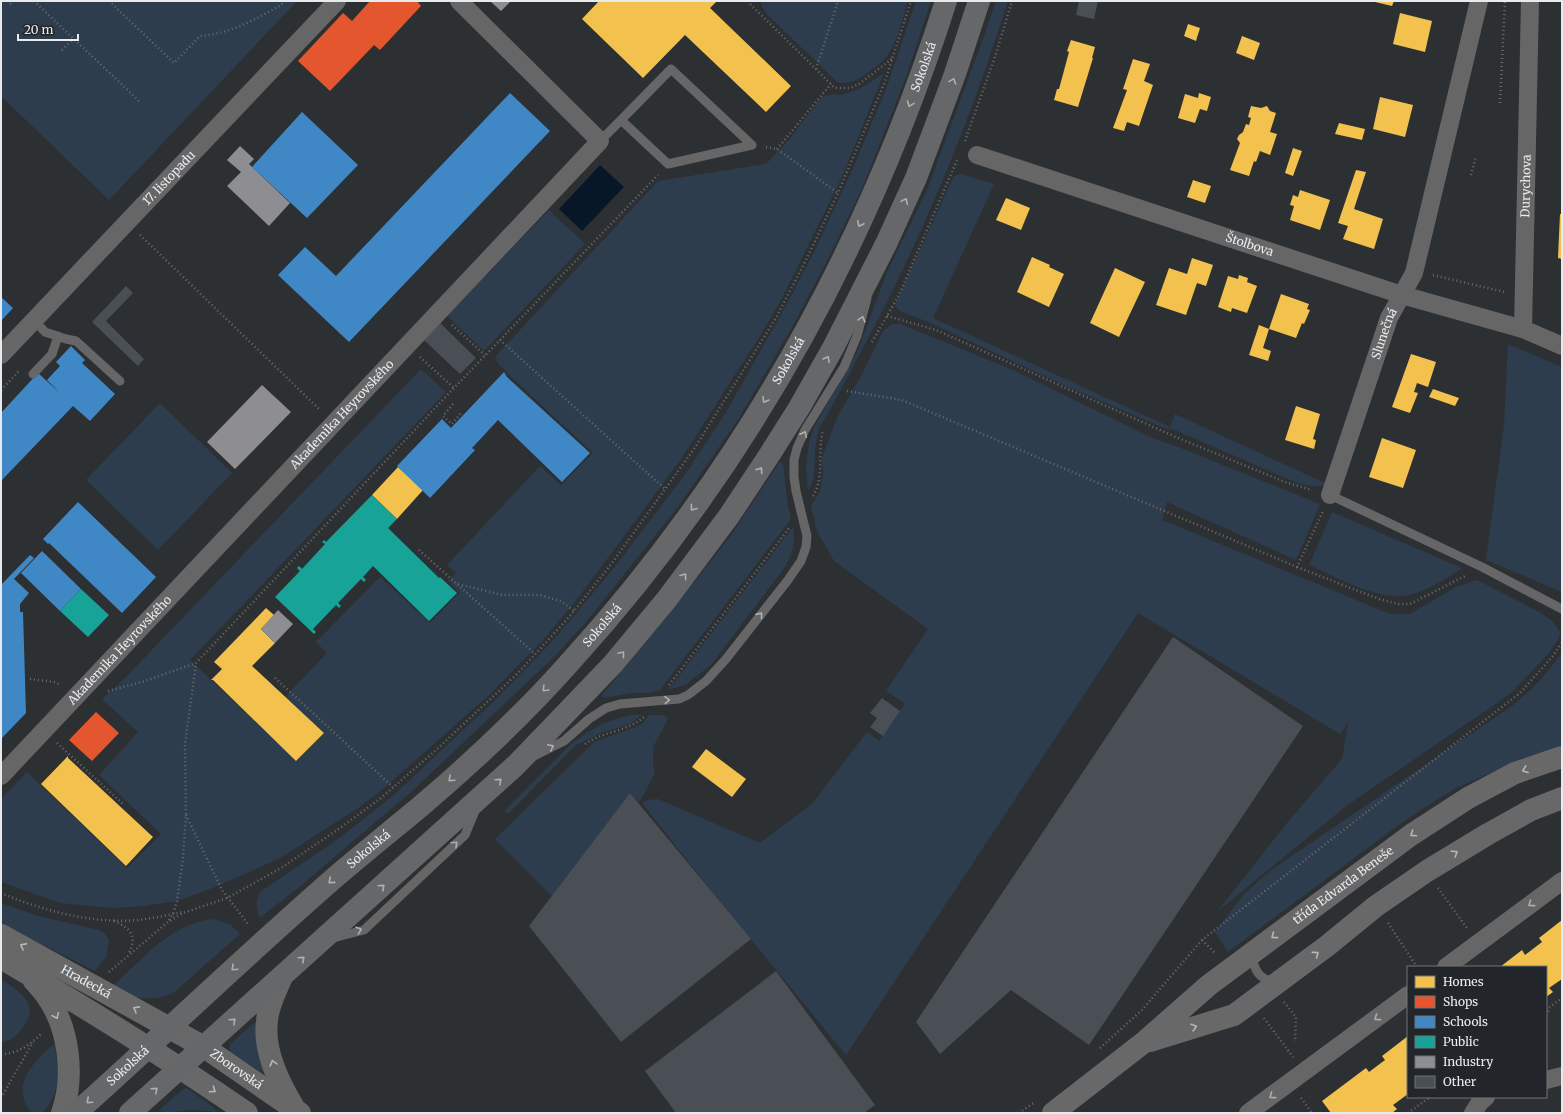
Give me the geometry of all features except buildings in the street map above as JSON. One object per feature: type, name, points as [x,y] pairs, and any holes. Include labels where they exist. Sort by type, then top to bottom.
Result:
[{"type":"main road","name":"Sokolská","points":[[76,1113],[322,889],[424,803],[522,713],[572,661],[657,558],[714,480],[745,434],[829,287],[884,171],[932,44],[946,1]]},
{"type":"main road","points":[[130,1113],[516,765],[614,664],[667,599],[728,516],[799,408],[833,348],[909,193],[933,136],[979,1]]},
{"type":"street","name":"17. listopadu","points":[[1,355],[337,1]]},
{"type":"street","points":[[459,1],[600,142]]},
{"type":"street","name":"Slunečná","points":[[1330,495],[1389,318],[1406,288],[1479,1]]},
{"type":"street","name":"Durychova","points":[[1523,329],[1530,1]]},
{"type":"street","name":"Akademika Heyrovského","points":[[1,776],[600,142]]},
{"type":"street","name":"Štolbova","points":[[977,155],[1406,288],[1523,329]]},
{"type":"street","points":[[1523,329],[1562,346]]},
{"type":"street","name":"třída Edvarda Beneše","points":[[1053,1113],[1067,1105],[1143,1043],[1209,985],[1411,835],[1468,798],[1515,773],[1562,757]]},
{"type":"street","name":"třída Edvarda Beneše","points":[[1143,1043],[1234,1015],[1376,906],[1427,871],[1531,810],[1562,798]]},
{"type":"street","points":[[1447,966],[1562,881]]},
{"type":"street","name":"Hradecká","points":[[1,935],[170,1028]]},
{"type":"street","name":"Hradecká","points":[[1,958],[149,1047]]},
{"type":"street","points":[[26,972],[46,995],[57,1016],[65,1040],[69,1073],[66,1101],[62,1113]]},
{"type":"street","points":[[282,977],[270,1006],[266,1021],[266,1038],[282,1088],[298,1112]]},
{"type":"street","points":[[1248,1113],[1407,996]]},
{"type":"street","name":"Zborovská","points":[[170,1028],[204,1047],[298,1112]]},
{"type":"street","points":[[149,1047],[247,1113]]},
{"type":"street","points":[[1547,1080],[1562,1076]]},
{"type":"street","points":[[1473,1113],[1480,1102],[1485,1098]]},
{"type":"lane","points":[[600,142],[671,69],[752,146]]},
{"type":"lane","points":[[621,120],[668,164],[752,146]]},
{"type":"lane","points":[[516,765],[564,741],[589,719],[606,708],[620,704],[679,699],[688,695],[706,681],[726,659],[788,580],[800,561],[806,547],[807,536],[796,491],[794,460],[797,448],[805,430],[844,368],[857,336],[866,305],[870,275]]},
{"type":"lane","points":[[34,320],[45,332],[76,341],[120,380]]},
{"type":"lane","points":[[33,374],[52,354],[58,336]]},
{"type":"lane","points":[[1330,495],[1486,569],[1562,609]]},
{"type":"lane","points":[[1252,953],[1253,966],[1259,974],[1274,985]]},
{"type":"path","points":[[10,4],[13,1]]},
{"type":"path","points":[[34,1],[139,100]]},
{"type":"path","points":[[109,1],[174,63],[200,36],[213,35],[250,22],[281,5],[285,1]]},
{"type":"path","points":[[748,1],[835,88],[850,88],[878,71],[894,57]]},
{"type":"path","points":[[816,69],[838,1]]},
{"type":"path","points":[[104,976],[168,922],[183,913],[227,898],[257,882],[304,854],[343,826],[393,787],[454,733],[518,673],[574,611],[612,563],[694,449],[776,318],[838,193],[884,84],[911,1]]},
{"type":"path","points":[[1500,103],[1505,1]]},
{"type":"path","points":[[62,50],[73,39]]},
{"type":"path","points":[[777,148],[831,84]]},
{"type":"path","points":[[752,146],[777,148],[838,193]]},
{"type":"path","points":[[1471,175],[1476,156]]},
{"type":"path","points":[[168,922],[173,914],[177,901],[182,865],[186,815],[185,744],[196,663],[485,355],[668,164]]},
{"type":"path","points":[[127,223],[334,423]]},
{"type":"path","points":[[1406,288],[1427,274],[1524,297]]},
{"type":"path","points":[[438,312],[485,355]]},
{"type":"path","points":[[886,316],[936,330],[1178,438],[1285,482],[1330,495],[1297,568]]},
{"type":"path","points":[[500,340],[665,489]]},
{"type":"path","points":[[407,345],[454,388]]},
{"type":"path","points":[[845,390],[902,400],[1297,568],[1379,599],[1398,604],[1410,604],[1486,569]]},
{"type":"path","points":[[453,404],[443,416],[452,424],[462,412]]},
{"type":"path","points":[[419,550],[535,654]]},
{"type":"path","points":[[457,583],[502,595],[540,595],[561,601],[574,611]]},
{"type":"path","points":[[1142,1010],[1202,940],[1520,693],[1553,656],[1562,642]]},
{"type":"path","points":[[275,678],[393,787]]},
{"type":"path","points":[[583,746],[595,738],[621,730],[640,721],[658,701]]},
{"type":"path","points":[[44,731],[123,804]]},
{"type":"path","points":[[186,815],[227,898],[248,924]]},
{"type":"path","points":[[1427,871],[1478,943]]},
{"type":"path","points":[[1,893],[45,909],[82,918],[138,920],[200,908]]},
{"type":"path","points":[[1376,906],[1416,966]]},
{"type":"path","points":[[112,920],[124,926],[131,934],[133,944],[128,956]]},
{"type":"path","points":[[1202,940],[1217,955]]},
{"type":"path","points":[[1274,985],[1296,1017],[1295,1042]]},
{"type":"path","points":[[1547,1009],[1562,998]]},
{"type":"path","points":[[1547,1013],[1551,1007]]},
{"type":"path","points":[[1264,1017],[1304,1071]]},
{"type":"path","points":[[1,1098],[33,1042],[43,1031]]},
{"type":"path","points":[[1,1054],[14,1052],[33,1042]]},
{"type":"path","points":[[1408,1113],[1429,1098]]},
{"type":"shaded area","points":[[1,1],[297,1],[109,200],[1,96]]},
{"type":"shaded area","points":[[761,1],[908,1],[897,37],[885,59],[863,76],[854,81],[844,83],[837,82],[769,16],[762,7]]},
{"type":"shaded area","points":[[916,1],[931,1],[906,77],[861,191],[828,259],[791,329],[739,418],[678,507],[586,622],[555,656],[411,792],[304,883],[260,918],[257,898],[260,892],[338,839],[395,794],[495,700],[545,649],[613,569],[687,472],[725,414],[789,300],[816,248],[853,168],[886,89]]},
{"type":"shaded area","points":[[996,1],[1008,1],[960,138],[942,183],[902,271],[849,375],[819,429],[815,447],[813,478],[811,487],[808,491],[806,468],[809,442],[814,427],[858,350],[887,272],[927,190]]},
{"type":"shaded area","points":[[884,73],[842,177],[782,298],[760,336],[679,462],[596,574],[542,641],[490,694],[382,790],[358,808],[280,858],[218,886],[177,901],[145,906],[112,908],[60,903],[1,882],[1,799],[27,772],[127,868],[161,834],[99,775],[138,732],[102,699],[126,677],[421,369],[446,392],[190,660],[297,761],[324,733],[285,697],[327,653],[316,642],[380,577],[430,623],[459,593],[448,581],[456,573],[447,565],[540,466],[561,485],[593,453],[509,375],[498,363],[495,357],[658,181],[766,164],[788,141],[822,97],[854,91]]},
{"type":"shaded area","points":[[600,165],[624,187],[582,231],[559,209]]},
{"type":"shaded area","points":[[961,174],[994,184],[933,318],[1170,427],[1175,414],[1327,484],[1311,486],[1295,482],[1170,428],[1169,430],[1062,384],[899,310],[895,305],[951,182],[954,176]]},
{"type":"shaded area","points":[[549,210],[585,244],[484,351],[447,316]]},
{"type":"shaded area","points":[[892,324],[900,324],[1013,370],[1150,437],[1320,504],[1296,560],[1167,502],[1162,520],[1390,614],[1410,614],[1456,587],[1477,580],[1541,613],[1552,621],[1560,632],[1559,638],[1549,653],[1510,694],[1346,806],[1217,912],[1287,823],[1342,759],[1348,723],[1340,734],[1138,613],[846,1055],[721,903],[642,803],[648,800],[658,799],[760,843],[812,804],[867,732],[879,741],[905,704],[886,691],[928,629],[834,561],[817,531],[811,506],[820,491],[823,474],[822,458],[837,418],[860,378],[883,331]]},
{"type":"shaded area","points":[[1508,344],[1562,367],[1562,592],[1486,560],[1504,425]]},
{"type":"shaded area","points":[[160,403],[232,473],[158,550],[86,480]]},
{"type":"shaded area","points":[[779,463],[783,463],[791,519],[660,690],[650,693],[632,693],[604,698],[601,696],[731,535]]},
{"type":"shaded area","points":[[1332,512],[1462,568],[1425,590],[1408,595],[1401,596],[1377,593],[1354,585],[1309,565]]},
{"type":"shaded area","points":[[793,527],[793,548],[785,567],[711,665],[685,685],[668,690]]},
{"type":"shaded area","points":[[1562,652],[1562,746],[1527,757],[1454,789],[1404,821],[1228,952],[1215,932],[1244,894],[1271,870],[1512,706],[1539,681]]},
{"type":"shaded area","points":[[632,715],[642,715],[630,724],[601,733],[576,745],[508,814],[504,811],[571,744],[606,722]]},
{"type":"shaded area","points":[[649,715],[664,715],[668,719],[653,747],[653,765],[655,773],[644,794],[639,802],[630,793],[552,896],[495,839],[594,742],[636,727],[643,723]]},
{"type":"shaded area","points":[[1,903],[38,916],[99,930],[106,935],[109,940],[106,957],[95,971],[1,924]]},
{"type":"shaded area","points":[[215,919],[231,925],[240,934],[172,994],[158,998],[137,998],[114,985],[148,953],[172,934],[199,922]]},
{"type":"shaded area","points":[[1,979],[26,999],[30,1011],[28,1019],[16,1035],[12,1039],[1,1043]]},
{"type":"shaded area","points":[[254,1023],[257,1023],[257,1053],[265,1074],[231,1053],[229,1050],[230,1044]]},
{"type":"shaded area","points":[[54,1044],[58,1071],[56,1089],[53,1098],[42,1113],[32,1113],[25,1102],[23,1085],[35,1062]]},
{"type":"shaded area","points":[[185,1088],[218,1111],[191,1110],[166,1113],[159,1111]]}]
